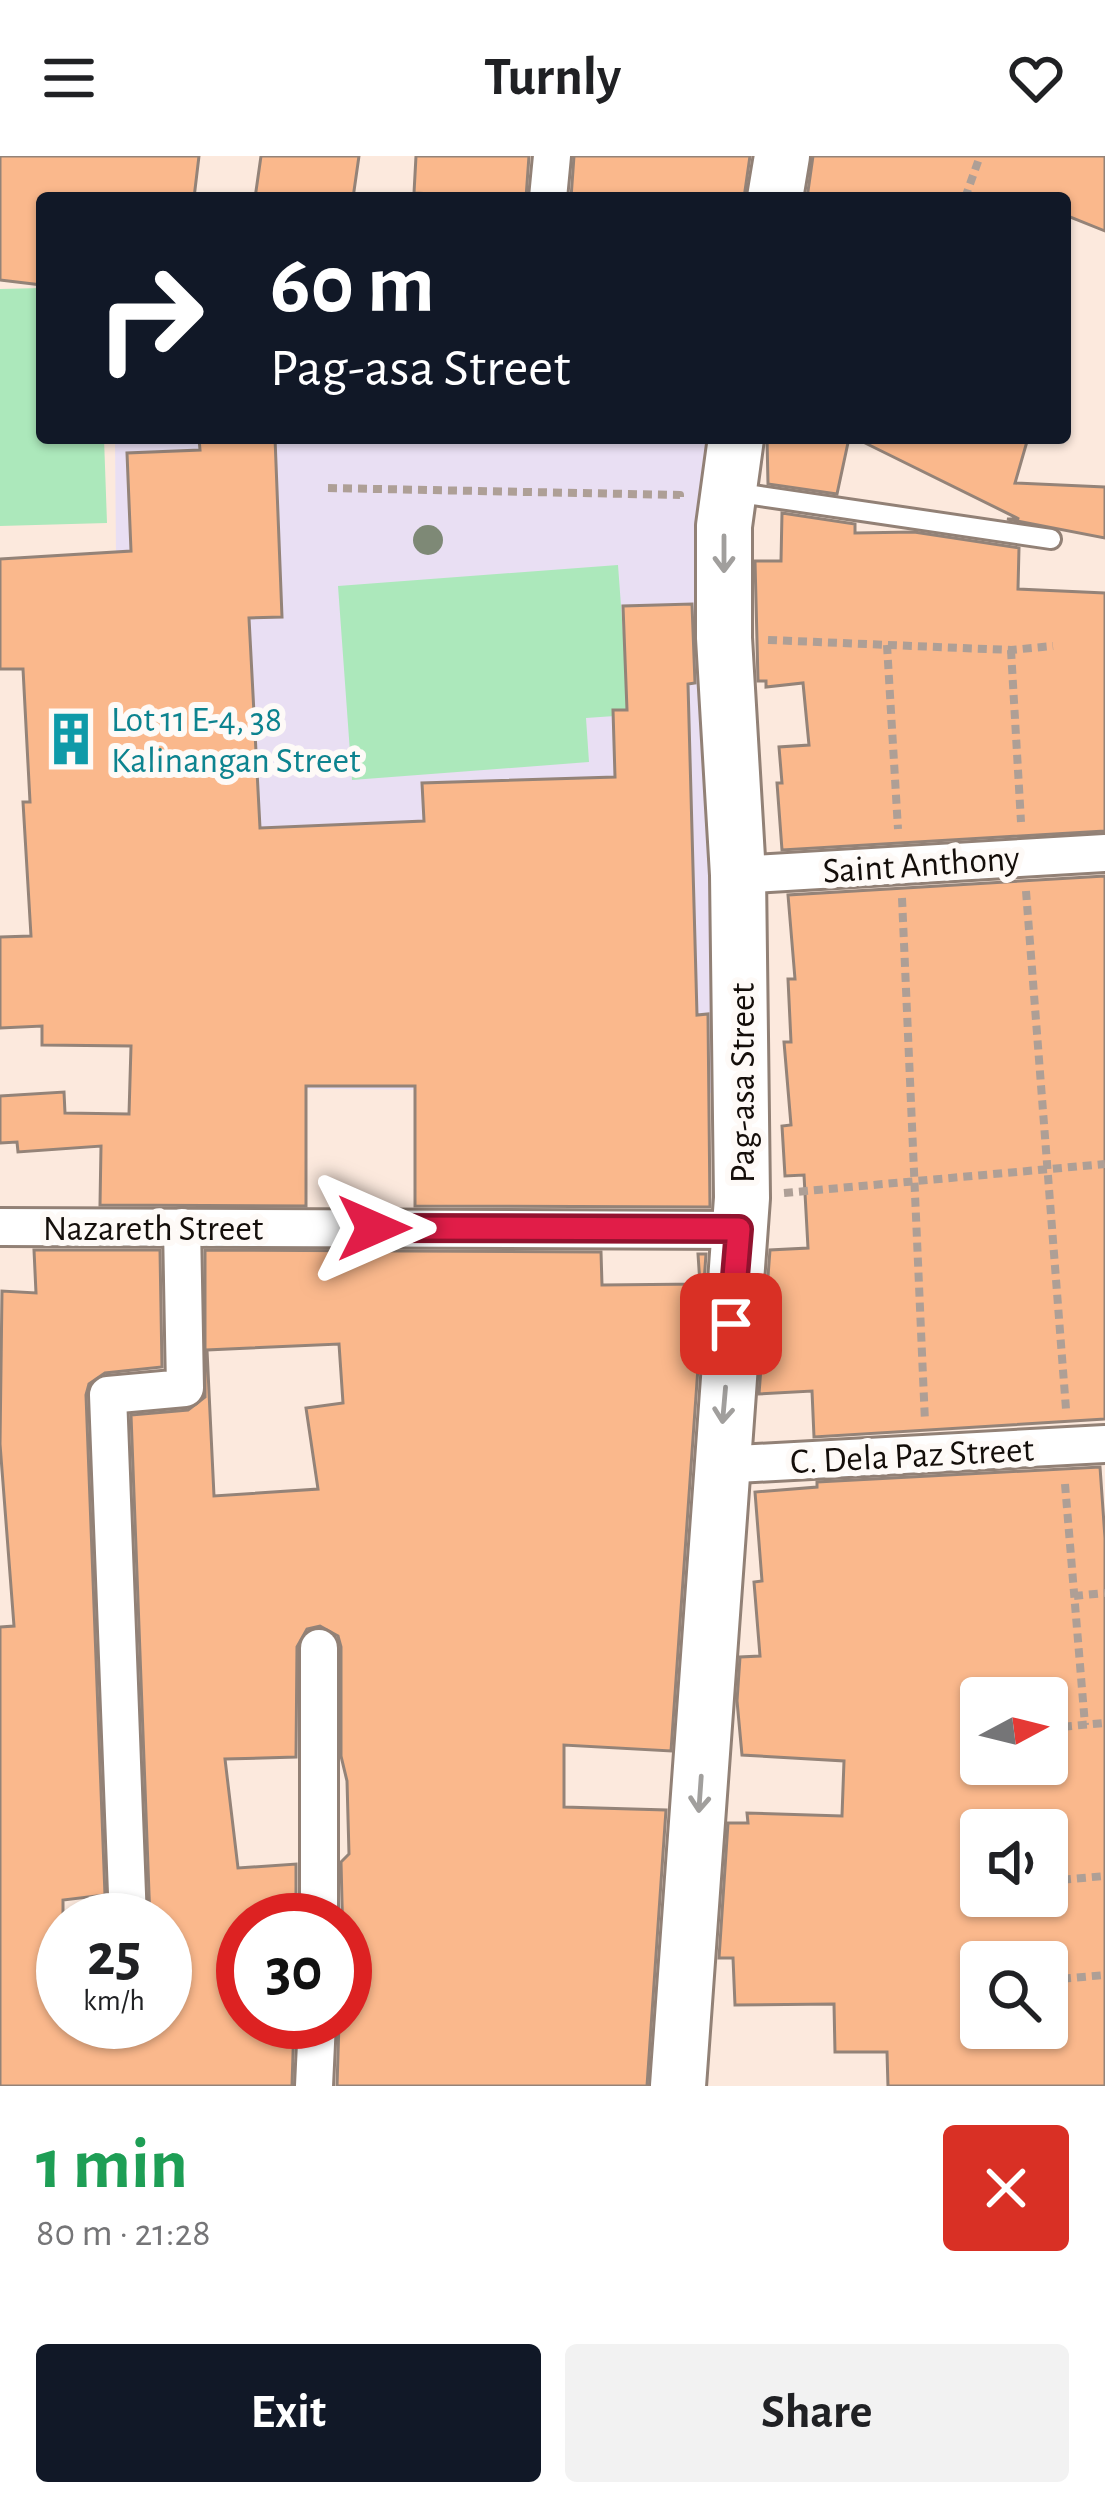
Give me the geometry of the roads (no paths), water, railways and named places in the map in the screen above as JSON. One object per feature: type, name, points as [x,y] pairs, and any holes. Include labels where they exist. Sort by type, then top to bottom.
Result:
[{"type":"street","points":[[549,192],[552,156]]},
{"type":"street","points":[[776,192],[782,156]]},
{"type":"street","name":"Pag-asa Street","points":[[678,2086],[739,1229],[742,1000],[738,875],[724,638],[704,493],[733,444]]},
{"type":"street","name":"Saint Anthony","points":[[738,875],[1105,853]]},
{"type":"street","name":"Nazareth Street","points":[[0,1227],[739,1229]]},
{"type":"street","points":[[127,1893],[108,1395],[184,1388],[182,1227]]},
{"type":"street","name":"C. Dela Paz Street","points":[[719,1465],[1078,1445]]},
{"type":"street","points":[[319,1648],[319,1893]]},
{"type":"street","points":[[314,2086],[315,2049]]},
{"type":"lane","points":[[704,493],[1051,539]]},
{"type":"place","name":"Lot 11 E-4, 38 Kalinangan Street","points":[[71,739]]}]
